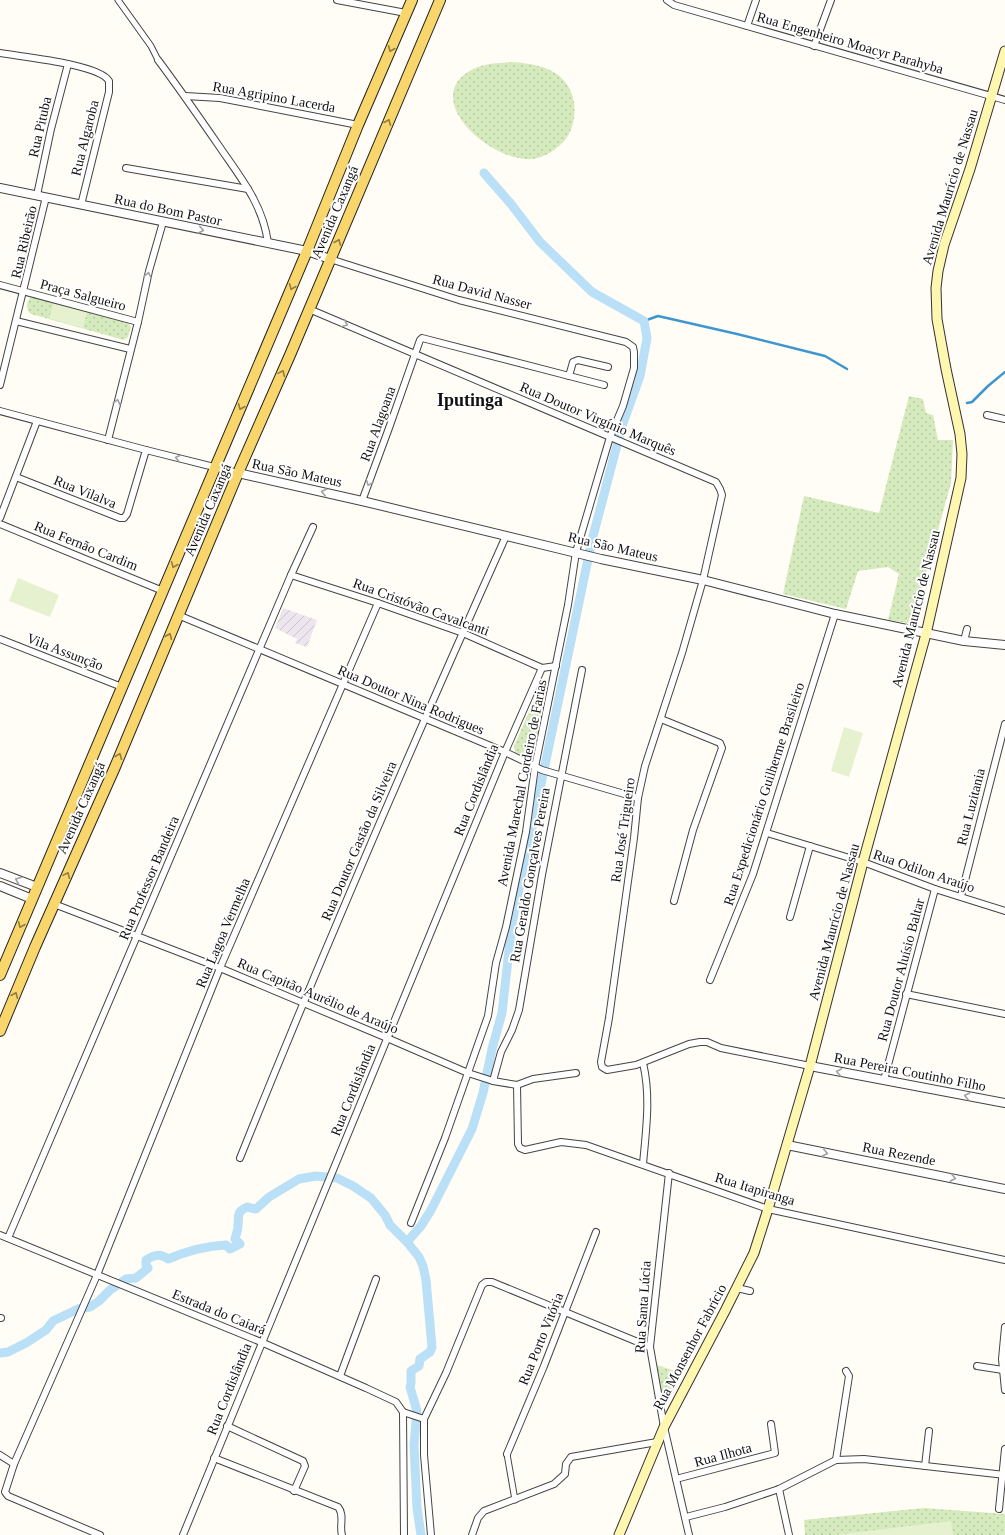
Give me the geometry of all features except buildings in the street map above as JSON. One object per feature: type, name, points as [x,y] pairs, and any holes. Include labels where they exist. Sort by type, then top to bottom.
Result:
[{"type":"main road","name":"Avenida Caxangá","points":[[0,975],[412,0]]},
{"type":"main road","name":"Avenida Caxangá","points":[[0,1030],[115,767],[238,473],[440,0]]},
{"type":"main road","name":"Avenida Maurício de Nassau","points":[[780,1170],[810,1066],[926,634],[961,478],[962,454],[960,434],[937,319],[936,302],[938,271],[944,245],[1005,51]]},
{"type":"main road","name":"Rua Monsenhor Fabrício","points":[[619,1535],[664,1427],[754,1253],[780,1170]]},
{"type":"street","points":[[118,0],[248,189],[262,216],[268,243]]},
{"type":"street","points":[[337,0],[406,13]]},
{"type":"street","name":"Rua Engenheiro Moacyr Parahyba","points":[[667,0],[674,5],[1005,100]]},
{"type":"street","points":[[747,26],[756,0]]},
{"type":"street","points":[[814,46],[831,0]]},
{"type":"street","points":[[0,53],[68,64]]},
{"type":"street","name":"Rua Algaroba","points":[[68,64],[103,75],[107,78],[110,86],[81,205]]},
{"type":"street","name":"Rua Pituba","points":[[37,196],[51,129],[68,64]]},
{"type":"street","name":"Rua Agripino Lacerda","points":[[185,96],[220,98],[358,125]]},
{"type":"street","points":[[126,168],[248,189]]},
{"type":"street","name":"Rua do Bom Pastor","points":[[0,188],[307,251],[330,259]]},
{"type":"street","name":"Rua Ribeirão","points":[[0,385],[24,292],[46,197]]},
{"type":"street","points":[[108,440],[138,322],[149,271],[163,222]]},
{"type":"street","name":"Rua David Nasser","points":[[330,259],[459,300],[630,343]]},
{"type":"street","name":"Praça Salgueiro","points":[[0,285],[138,322]]},
{"type":"street","name":"Rua Doutor Virgínio Marquês","points":[[309,309],[612,438],[641,448],[716,482],[720,489]]},
{"type":"street","points":[[16,321],[130,349]]},
{"type":"street","name":"Rua Alagoana","points":[[362,501],[422,338],[569,376]]},
{"type":"street","name":"Avenida Marechal Cordeiro de Farias","points":[[411,1223],[471,1074],[488,1016],[496,963],[506,927],[526,832],[535,767],[568,605],[576,552],[634,368],[634,352],[630,343]]},
{"type":"street","points":[[604,385],[569,376],[573,362],[578,360],[608,367]]},
{"type":"street","name":"Rua São Mateus","points":[[0,410],[215,468],[362,501],[601,559],[703,580],[835,614],[964,641],[1005,645]]},
{"type":"street","points":[[987,415],[1005,419]]},
{"type":"street","points":[[0,518],[37,421]]},
{"type":"street","name":"Rua Vilalva","points":[[16,477],[120,518],[124,518],[127,514],[146,450]]},
{"type":"street","name":"Rua José Trigueiro","points":[[643,1063],[607,1070],[602,1067],[601,1062],[609,1018],[634,838],[638,798],[645,766],[661,719],[703,580],[722,495],[720,489]]},
{"type":"street","name":"Rua Fernão Cardim","points":[[0,524],[163,591]]},
{"type":"street","name":"Rua Professor Bandeira","points":[[8,1238],[259,649],[313,527]]},
{"type":"street","name":"Rua Doutor Gastão da Silveira","points":[[240,1158],[303,1002],[425,718],[506,536]]},
{"type":"street","name":"Rua Cristóvão Cavalcanti","points":[[291,575],[378,603],[463,633],[542,668]]},
{"type":"street","name":"Rua Lagoa Vermelha","points":[[14,1464],[97,1275],[220,968],[378,603]]},
{"type":"street","name":"Rua Expedicionário Guilherme Brasileiro","points":[[710,980],[753,874],[835,614]]},
{"type":"street","name":"Rua Doutor Nina Rodrigues","points":[[178,615],[505,752],[542,770],[638,798]]},
{"type":"street","points":[[964,641],[967,629]]},
{"type":"street","name":"Vila Assunção","points":[[0,639],[122,687]]},
{"type":"street","points":[[542,668],[556,666]]},
{"type":"street","name":"Rua Cordislândia","points":[[183,1535],[261,1342],[505,752],[542,668]]},
{"type":"street","name":"Rua Geraldo Gonçalves Pereira","points":[[492,1081],[501,1052],[512,1030],[519,1010],[558,775],[582,670]]},
{"type":"street","points":[[661,719],[720,743],[722,748],[693,830],[674,901]]},
{"type":"street","name":"Rua Luzitania","points":[[961,896],[1005,724]]},
{"type":"street","name":"Rua Odilon Araújo","points":[[767,833],[864,862],[935,889],[1005,911]]},
{"type":"street","points":[[790,917],[810,846]]},
{"type":"street","points":[[0,872],[36,888]]},
{"type":"street","points":[[0,886],[32,899]]},
{"type":"street","name":"Rua Doutor Aluísio Baltar","points":[[884,1080],[935,889]]},
{"type":"street","name":"Rua Capitão Aurélio de Araújo","points":[[54,904],[220,968],[471,1074],[492,1081],[517,1085],[533,1079],[576,1073]]},
{"type":"street","points":[[906,994],[1005,1014]]},
{"type":"street","points":[[643,1164],[648,1102],[647,1079],[643,1063],[689,1044],[707,1042],[721,1048],[810,1066]]},
{"type":"street","name":"Rua Pereira Coutinho Filho","points":[[810,1066],[1005,1103]]},
{"type":"street","name":"Rua Itapiranga","points":[[517,1085],[518,1144],[520,1148],[525,1150],[561,1142],[573,1142],[643,1164],[768,1209],[1005,1260]]},
{"type":"street","name":"Rua Rezende","points":[[787,1145],[1005,1189]]},
{"type":"street","name":"Rua Santa Lúcia","points":[[669,1173],[650,1347],[664,1427],[689,1535]]},
{"type":"street","name":"Rua Porto Vitória","points":[[507,1454],[544,1366],[596,1232]]},
{"type":"street","name":"Estrada do Caiará","points":[[0,1234],[340,1376],[396,1402],[405,1413],[423,1418]]},
{"type":"street","points":[[340,1376],[376,1279]]},
{"type":"street","points":[[431,1535],[424,1455],[423,1418],[446,1373],[482,1284],[492,1282],[650,1347]]},
{"type":"street","points":[[737,1288],[750,1291]]},
{"type":"street","points":[[1005,1327],[1003,1347],[1005,1390]]},
{"type":"street","points":[[977,1366],[1003,1370]]},
{"type":"street","points":[[836,1460],[849,1376],[846,1371]]},
{"type":"street","points":[[404,1535],[405,1413]]},
{"type":"street","name":"Rua Ilhota","points":[[676,1480],[775,1453],[771,1424]]},
{"type":"street","points":[[227,1426],[303,1461],[305,1466],[294,1491]]},
{"type":"street","points":[[925,1466],[929,1431]]},
{"type":"street","points":[[472,1535],[478,1518],[484,1511],[554,1484],[565,1474],[566,1464],[571,1457],[657,1442]]},
{"type":"street","points":[[999,1509],[1004,1475],[1005,1449]]},
{"type":"street","points":[[507,1454],[514,1500]]},
{"type":"street","points":[[0,1455],[14,1464],[5,1492],[6,1495],[100,1535]]},
{"type":"street","points":[[214,1458],[294,1491],[338,1507],[342,1514],[342,1535]]},
{"type":"street","points":[[686,1517],[725,1507],[778,1489],[836,1460],[864,1459],[1004,1475]]},
{"type":"street","points":[[778,1489],[789,1535]]},
{"type":"street","points":[[79,1535],[82,1528]]},
{"type":"shaded area","points":[[283,608],[317,620],[307,647],[295,643],[297,639],[275,628]]},
{"type":"green space","points":[[512,62],[542,67],[559,76],[571,91],[574,102],[574,120],[567,137],[553,150],[543,156],[532,159],[516,157],[498,151],[481,140],[466,126],[457,111],[453,96],[458,81],[473,69],[492,64]]},
{"type":"green space","points":[[32,296],[128,323],[131,327],[128,337],[124,340],[31,314],[27,308],[27,305],[28,300]]},
{"type":"green space","points":[[54,302],[87,312],[83,328],[49,318]]},
{"type":"green space","points":[[909,396],[923,399],[926,413],[933,415],[938,440],[953,440],[951,483],[925,577],[915,624],[888,620],[899,574],[888,567],[858,571],[846,609],[783,594],[804,496],[879,513]]},
{"type":"green space","points":[[18,578],[59,595],[50,617],[9,601]]},
{"type":"green space","points":[[542,683],[546,683],[547,687],[534,753],[527,758],[515,753],[514,746]]},
{"type":"green space","points":[[844,727],[863,733],[849,777],[831,771]]},
{"type":"green space","points":[[657,1365],[681,1373],[671,1396],[667,1399],[662,1398]]},
{"type":"green space","points":[[924,1508],[1005,1514],[1005,1535],[805,1535],[804,1520]]},
{"type":"green space","points":[[951,1521],[953,1535],[835,1535]]},
{"type":"waterway","points":[[407,1242],[421,1226],[431,1210],[472,1129],[483,1093],[492,1049],[502,1013],[512,923],[592,540],[622,426],[640,376],[647,338],[644,321],[592,292],[540,242],[511,204],[484,173]]},
{"type":"waterway","points":[[644,321],[658,316],[737,334],[825,356],[847,369]]},
{"type":"waterway","points":[[967,403],[972,402],[1005,372]]},
{"type":"waterway","points":[[0,1353],[8,1352],[26,1343],[46,1330],[53,1321],[78,1309],[90,1307],[126,1279],[136,1278],[148,1268],[146,1265],[146,1260],[152,1257],[160,1255],[168,1259],[189,1251],[226,1245],[230,1249],[240,1244],[235,1239],[241,1211],[247,1207],[256,1209],[269,1197],[299,1179],[316,1176],[337,1178],[353,1186],[371,1198],[385,1215],[390,1225],[419,1257],[423,1266],[426,1280],[432,1347],[430,1352],[420,1359],[419,1366],[411,1371],[410,1387],[417,1411],[414,1445],[417,1508],[421,1535]]},
{"type":"district","name":"Iputinga","points":[[470,400]]}]
